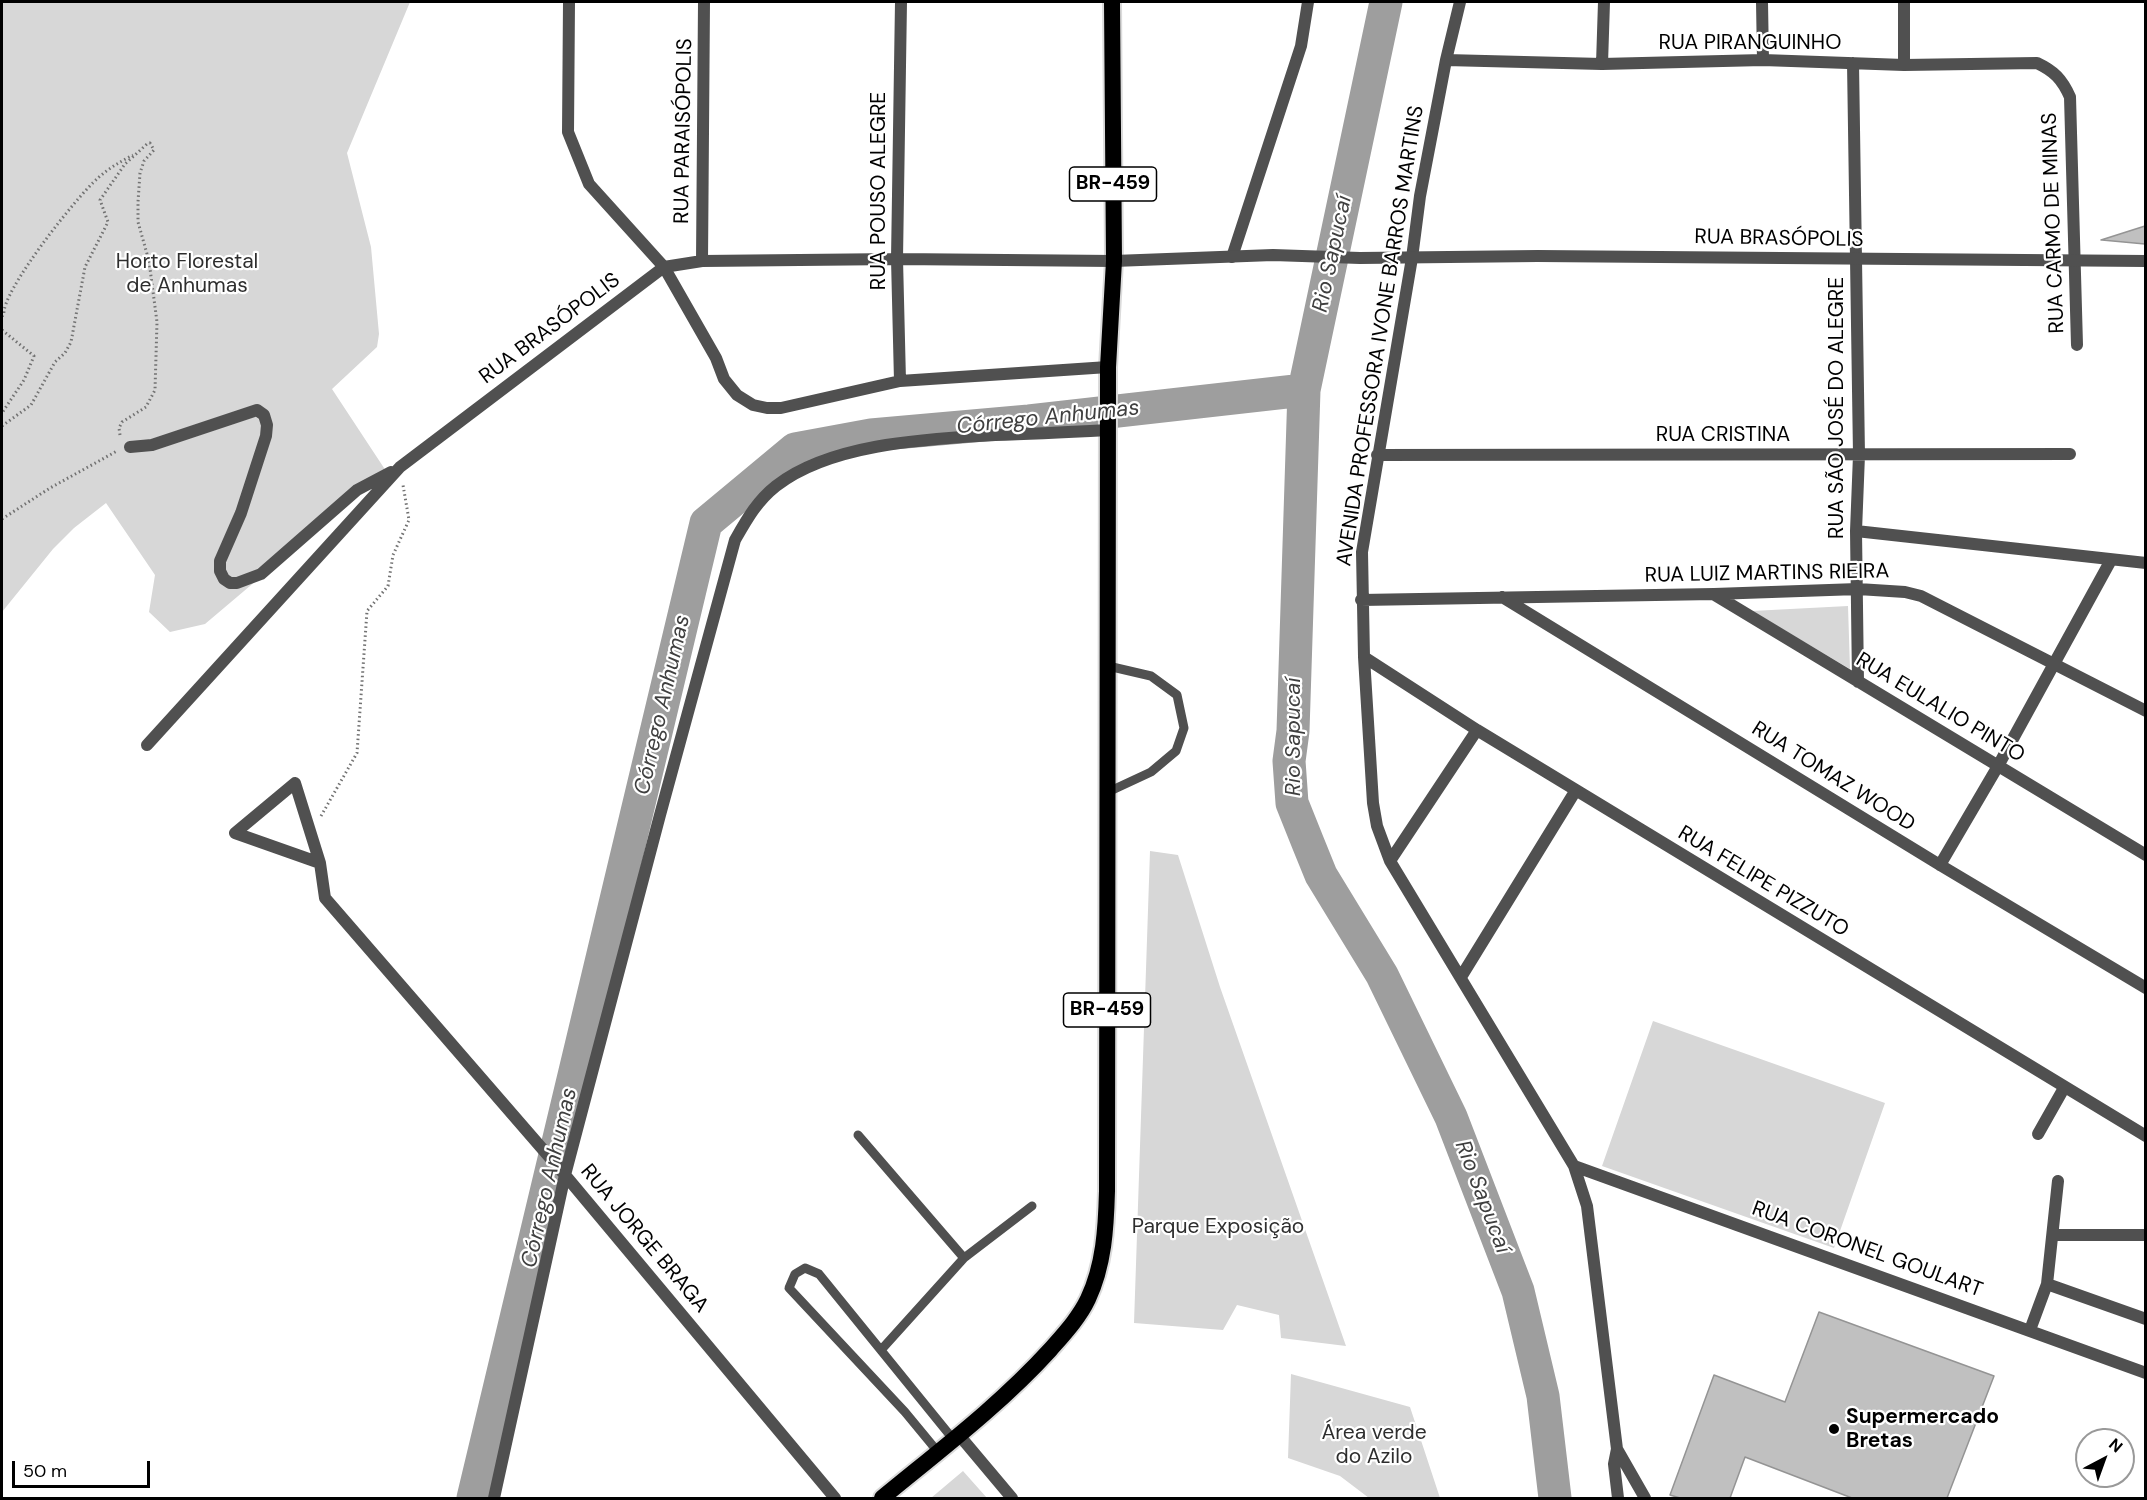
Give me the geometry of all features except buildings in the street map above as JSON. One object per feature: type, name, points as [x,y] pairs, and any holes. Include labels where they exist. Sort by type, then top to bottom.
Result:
[{"type":"highway","name":"BR-459","points":[[882,1498],[1027,1376],[1069,1329],[1087,1300],[1099,1269],[1106,1227],[1108,374],[1114,261],[1112,2]]},
{"type":"street","points":[[569,2],[568,132],[589,184],[664,267],[716,358],[724,379],[737,395],[753,405],[781,408],[900,381],[1108,374]]},
{"type":"street","name":"RUA PARAISÓPOLIS","points":[[702,261],[704,2]]},
{"type":"street","name":"RUA POUSO ALEGRE","points":[[900,381],[897,259],[901,2]]},
{"type":"street","points":[[1232,257],[1301,46],[1308,2]]},
{"type":"street","name":"AVENIDA PROFESSORA IVONE BARROS MARTINS","points":[[1460,2],[1446,60],[1420,196],[1412,258],[1362,552],[1361,600],[1373,803],[1377,826],[1390,861],[1574,1166],[1587,1206],[1617,1449],[1614,1464],[1618,1498]]},
{"type":"street","points":[[1602,64],[1604,2]]},
{"type":"street","points":[[1762,2],[1763,60]]},
{"type":"street","points":[[1904,65],[1905,2]]},
{"type":"street","name":"RUA PIRANGUINHO","points":[[1446,60],[1602,64],[1763,60],[1904,65],[2037,63],[2053,70]]},
{"type":"street","name":"RUA SÃO JOSÉ DO ALEGRE","points":[[1853,63],[1859,455],[1856,531],[1858,682]]},
{"type":"street","name":"RUA CARMO DE MINAS","points":[[2053,70],[2064,81],[2070,97],[2077,345]]},
{"type":"street","name":"RUA BRASÓPOLIS","points":[[147,744],[400,467],[664,267],[702,261],[897,259],[1114,261],[1273,255],[1360,258],[1538,256],[2145,261]]},
{"type":"street","points":[[130,447],[152,445],[229,420],[246,412],[257,410],[264,415],[267,425],[263,451],[241,513],[220,561],[220,571],[224,579],[230,583],[237,583],[261,574],[357,490],[400,467]]},
{"type":"street","points":[[494,1498],[564,1173],[735,540],[752,509],[777,486],[808,468],[849,453],[921,439],[1108,424]]},
{"type":"street","name":"RUA CRISTINA","points":[[1377,455],[2070,454]]},
{"type":"street","points":[[1856,531],[2145,563]]},
{"type":"street","points":[[1940,866],[1998,766],[2111,560]]},
{"type":"street","name":"RUA LUIZ MARTINS RIEIRA","points":[[1361,600],[1714,594],[1858,589],[1905,592],[1921,597],[2145,711]]},
{"type":"street","name":"RUA EULALIO PINTO","points":[[1714,594],[2145,855]]},
{"type":"street","name":"RUA TOMAZ WOOD","points":[[1501,596],[1940,866],[2145,988]]},
{"type":"street","name":"RUA FELIPE PIZZUTO","points":[[1364,657],[1477,730],[2145,1136]]},
{"type":"street","points":[[1390,861],[1477,730]]},
{"type":"street","name":"RUA JORGE BRAGA","points":[[320,863],[235,833],[295,783],[320,863],[325,898],[564,1173],[835,1498]]},
{"type":"street","points":[[1461,977],[1576,790]]},
{"type":"street","points":[[2038,1134],[2064,1088]]},
{"type":"street","name":"RUA CORONEL GOULART","points":[[1574,1166],[2145,1373]]},
{"type":"street","points":[[2030,1330],[2047,1284],[2058,1181]]},
{"type":"street","points":[[2053,1235],[2145,1235]]},
{"type":"street","points":[[2047,1284],[2145,1319]]},
{"type":"street","points":[[956,1437],[1012,1498]]},
{"type":"street","name":"AVENIDA PROFESSORA IVONE BARROS MARTINS","points":[[1617,1449],[1645,1498]]},
{"type":"lane","points":[[1108,666],[1151,676],[1177,695],[1184,728],[1176,751],[1151,772],[1108,792]]},
{"type":"lane","points":[[858,1135],[964,1258]]},
{"type":"lane","points":[[881,1350],[964,1258],[1032,1206]]},
{"type":"lane","points":[[938,1452],[905,1412],[789,1288],[795,1274],[805,1268],[819,1274],[956,1437]]},
{"type":"path","points":[[2,426],[31,405],[56,362],[68,348],[86,267],[108,222],[100,200],[125,164],[147,144],[152,144],[154,147],[140,172],[138,222],[149,261],[157,322],[155,390],[146,406],[125,418],[119,428],[120,435],[130,447],[118,450],[50,488],[2,519]]},
{"type":"path","points":[[2,316],[4,315],[3,305],[38,248],[69,209],[96,180],[114,165],[137,153]]},
{"type":"path","points":[[2,330],[34,356],[17,393],[2,413]]},
{"type":"path","points":[[311,833],[357,753],[367,611],[388,586],[393,555],[409,520],[400,467]]},
{"type":"green space","name":"Horto Florestal de Anhumas","points":[[2,2],[410,2],[347,153],[371,247],[379,334],[377,347],[332,389],[386,471],[205,624],[170,632],[149,612],[155,575],[106,503],[74,528],[53,549],[2,612]]},
{"type":"green space","points":[[1848,606],[1850,669],[1752,611]]},
{"type":"green space","name":"Parque Exposição","points":[[1150,851],[1178,855],[1220,987],[1346,1346],[1281,1338],[1279,1315],[1237,1305],[1223,1330],[1134,1323]]},
{"type":"green space","points":[[1653,1021],[1885,1103],[1834,1248],[1602,1166]]},
{"type":"green space","name":"Área verde do Azilo","points":[[1291,1374],[1410,1407],[1440,1498],[1369,1498],[1340,1476],[1288,1458]]},
{"type":"green space","points":[[963,1471],[987,1498],[931,1498]]},
{"type":"waterway","name":"Rio Sapucaí","points":[[1386,2],[1304,390],[1293,731],[1289,761],[1292,803],[1321,875],[1382,975],[1451,1117],[1518,1291],[1543,1396],[1555,1498]]},
{"type":"waterway","name":"Córrego Anhumas","points":[[473,1498],[706,523],[795,449],[871,435],[1029,421],[1304,390]]},
{"type":"place","name":"Supermercado Bretas","points":[[1834,1429]]}]
